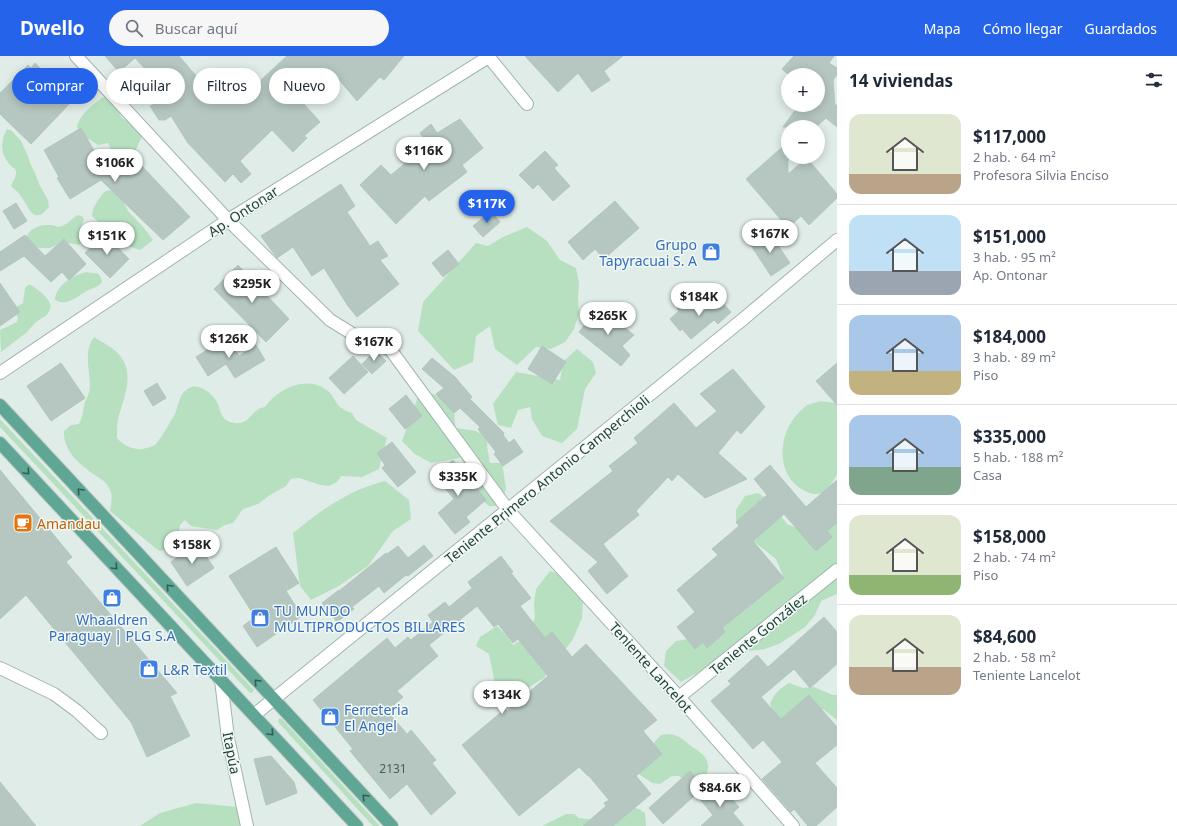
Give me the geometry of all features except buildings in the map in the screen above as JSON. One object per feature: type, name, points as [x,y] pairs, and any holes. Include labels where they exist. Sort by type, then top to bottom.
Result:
[{"type":"main road","points":[[0,405],[392,826]]},
{"type":"main road","points":[[0,443],[357,826]]},
{"type":"street","points":[[76,56],[228,220]]},
{"type":"street","points":[[489,56],[527,104]]},
{"type":"street","name":"Ap. Ontonar","points":[[0,373],[228,220],[489,56]]},
{"type":"street","name":"Teniente Lancelot","points":[[228,220],[330,320],[364,341],[390,349],[508,510],[679,697],[792,826]]},
{"type":"street","name":"Teniente Primero Antonio Camperchioli","points":[[254,715],[742,320],[837,240]]},
{"type":"street","name":"Teniente González","points":[[679,697],[837,570]]},
{"type":"street","points":[[0,668],[54,694],[78,711],[101,733]]},
{"type":"street","name":"Itapúa","points":[[221,680],[228,738],[246,826]]},
{"type":"green space","points":[[106,95],[106,104],[119,104],[121,117],[125,120],[128,119],[143,134],[134,154],[127,161],[122,163],[116,164],[112,159],[108,143],[98,145],[84,136],[77,127],[85,112],[94,104],[98,104],[98,101]]},
{"type":"green space","points":[[7,129],[12,131],[21,141],[39,184],[48,200],[49,207],[44,213],[35,215],[32,213],[19,194],[11,186],[16,171],[4,156],[2,147],[3,138]]},
{"type":"green space","points":[[109,190],[113,191],[122,198],[128,211],[153,240],[140,250],[119,243],[92,216],[94,206],[104,192]]},
{"type":"green space","points":[[78,215],[82,216],[84,219],[80,230],[82,241],[79,245],[63,242],[50,248],[39,248],[26,240],[31,230],[38,226],[52,225],[60,227]]},
{"type":"green space","points":[[527,227],[547,241],[560,260],[576,268],[579,283],[579,313],[574,329],[565,342],[551,349],[536,347],[517,365],[495,349],[490,326],[476,336],[473,362],[454,370],[418,331],[423,302],[476,243],[488,246],[503,237]]},
{"type":"green space","points":[[87,272],[97,273],[100,275],[102,282],[98,286],[67,302],[59,302],[55,300],[58,290],[66,282],[77,275]]},
{"type":"green space","points":[[28,285],[31,285],[43,294],[50,303],[51,307],[47,315],[36,322],[26,333],[1,352],[0,330],[17,322],[18,318],[15,311],[16,307],[23,303],[25,288]]},
{"type":"green space","points":[[94,337],[116,351],[125,364],[128,380],[118,419],[117,438],[126,445],[139,449],[155,445],[175,414],[183,393],[192,387],[200,387],[213,396],[221,414],[226,420],[240,423],[248,419],[260,408],[265,407],[276,395],[284,390],[292,386],[309,384],[317,385],[325,389],[332,395],[341,408],[352,413],[356,420],[387,438],[379,469],[362,477],[341,476],[337,482],[329,486],[299,478],[291,479],[286,486],[258,504],[243,509],[233,523],[225,525],[217,530],[191,526],[185,520],[180,525],[177,539],[173,546],[159,551],[110,511],[112,500],[110,490],[107,485],[104,481],[78,462],[66,445],[64,431],[71,425],[79,424],[85,402],[90,391],[88,355]]},
{"type":"green space","points":[[577,349],[593,362],[596,373],[585,389],[577,429],[562,443],[542,436],[532,419],[530,407],[518,410],[511,428],[498,425],[493,404],[516,372],[560,380],[563,362]]},
{"type":"green space","points":[[419,394],[434,394],[454,406],[456,428],[476,431],[488,437],[487,447],[490,463],[502,463],[506,488],[501,506],[489,506],[475,494],[470,485],[467,471],[461,458],[431,463],[415,454],[402,441]]},
{"type":"green space","points":[[820,401],[837,403],[837,474],[833,482],[826,490],[822,493],[814,494],[807,492],[796,485],[788,475],[782,451],[784,438],[796,415],[806,406]]},
{"type":"green space","points":[[0,419],[254,690],[253,692],[250,693],[0,427]]},
{"type":"green space","points":[[385,481],[409,500],[411,519],[393,531],[368,566],[337,587],[311,600],[300,586],[293,533],[314,516],[347,495]]},
{"type":"green space","points":[[758,493],[770,501],[787,524],[802,530],[837,521],[837,594],[821,601],[815,615],[805,627],[779,644],[765,649],[733,653],[681,682],[664,666],[666,651],[676,641],[707,636],[771,586],[784,578],[776,559],[753,541],[736,522],[736,510],[745,496]]},
{"type":"green space","points":[[550,571],[564,575],[583,601],[582,618],[573,639],[544,678],[524,690],[502,693],[495,684],[489,654],[476,646],[480,637],[497,626],[507,636],[513,645],[529,635],[535,617],[534,604],[536,589]]},
{"type":"green space","points":[[789,683],[803,688],[814,687],[833,695],[837,695],[837,720],[824,710],[817,708],[784,722],[774,713],[770,704],[777,692]]},
{"type":"green space","points":[[279,718],[282,719],[380,826],[373,826],[278,722]]},
{"type":"green space","points":[[661,735],[676,735],[681,738],[705,757],[708,769],[703,779],[697,784],[685,781],[679,776],[672,776],[660,784],[652,783],[640,775],[635,769],[656,740]]},
{"type":"green space","points":[[196,803],[238,807],[244,826],[140,826],[160,813]]},
{"type":"green space","points":[[632,807],[645,813],[646,826],[542,826],[566,814],[574,814],[579,818],[605,821]]},
{"type":"place","name":"Grupo Tapyracuai S. A","points":[[711,252]]},
{"type":"place","name":"Amandau","points":[[23,523]]},
{"type":"place","name":"Whaaldren Paraguay | PLG S.A","points":[[112,598]]},
{"type":"place","name":"TU MUNDO MULTIPRODUCTOS BILLARES","points":[[260,618]]},
{"type":"place","name":"L&R Textil","points":[[149,669]]},
{"type":"place","name":"Ferreteria El Angel","points":[[330,717]]}]
